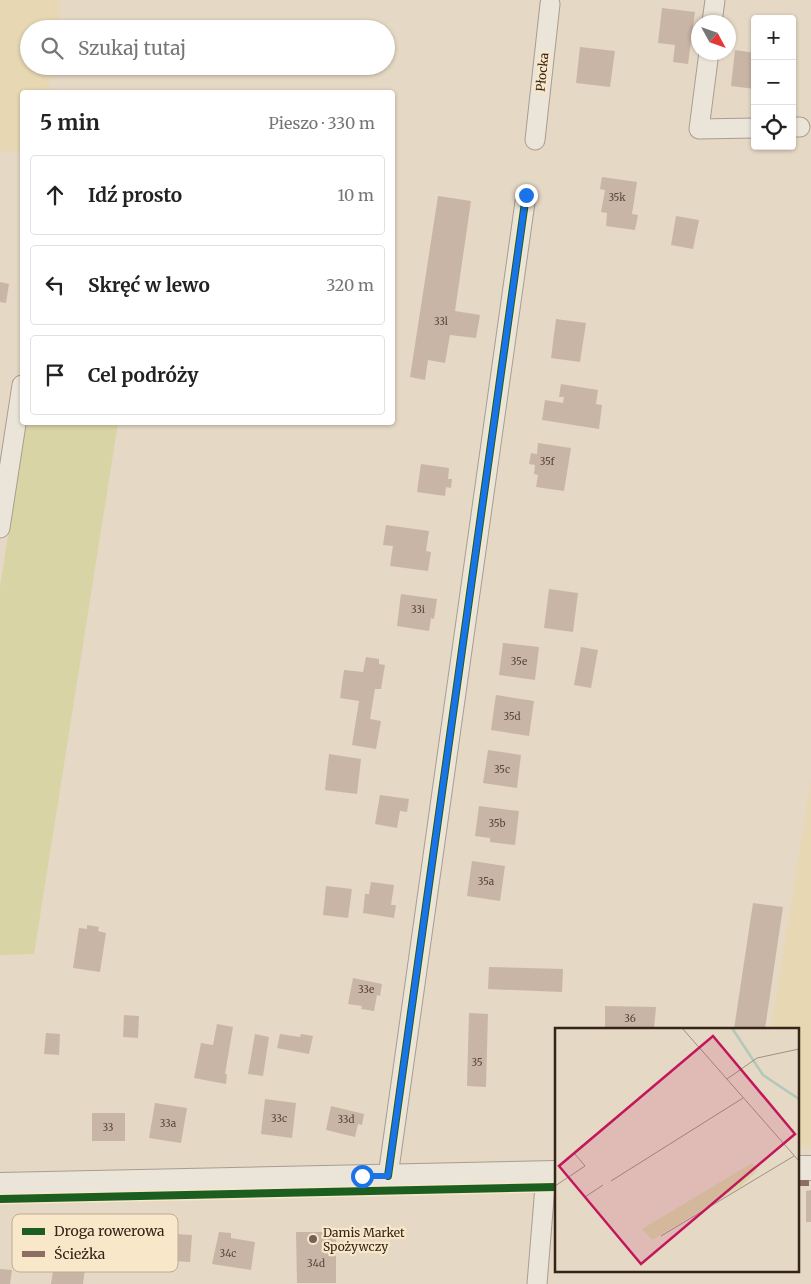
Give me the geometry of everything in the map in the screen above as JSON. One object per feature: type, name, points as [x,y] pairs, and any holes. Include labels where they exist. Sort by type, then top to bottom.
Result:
[{"type":"street","points":[[713,15],[715,0]]},
{"type":"street","name":"Płocka","points":[[535,140],[550,4]]},
{"type":"street","points":[[708,60],[700,129],[751,128]]},
{"type":"street","points":[[388,1176],[526,195]]},
{"type":"street","points":[[0,528],[20,398]]},
{"type":"street","points":[[798,1168],[811,1168]]},
{"type":"street","points":[[0,1185],[551,1174],[536,1284]]},
{"type":"shaded area","points":[[0,0],[61,0],[58,20],[20,20],[20,75],[51,75],[48,90],[20,90],[20,152],[0,151]]},
{"type":"shaded area","points":[[26,425],[118,425],[34,954],[0,955],[0,587]]},
{"type":"shaded area","points":[[811,780],[811,1147],[798,1147],[798,1028],[771,1028]]},
{"type":"building","points":[[662,8],[695,12],[695,15],[691,15],[691,42],[688,64],[673,62],[675,45],[658,43]]},
{"type":"building","points":[[580,47],[615,51],[610,87],[576,83]]},
{"type":"building","points":[[736,50],[751,52],[751,88],[731,86]]},
{"type":"building","points":[[602,177],[637,182],[632,214],[638,215],[635,230],[606,226],[607,213],[601,212],[605,190],[600,189]]},
{"type":"building","points":[[438,196],[471,201],[455,311],[480,315],[476,338],[450,335],[445,363],[428,360],[425,380],[410,377]]},
{"type":"building","points":[[676,216],[699,220],[693,249],[671,245]]},
{"type":"building","points":[[0,282],[9,284],[6,303],[0,302]]},
{"type":"building","points":[[556,319],[586,323],[580,362],[551,358]]},
{"type":"building","points":[[561,384],[598,390],[596,404],[602,405],[599,429],[542,420],[545,400],[563,403],[564,397],[559,397]]},
{"type":"building","points":[[538,443],[571,448],[564,491],[536,487],[538,475],[534,474],[535,465],[529,464],[531,453],[537,454]]},
{"type":"building","points":[[421,464],[449,468],[448,479],[452,479],[451,488],[446,487],[445,496],[417,492]]},
{"type":"building","points":[[386,525],[429,531],[426,551],[431,552],[428,571],[390,566],[393,546],[383,545]]},
{"type":"building","points":[[549,589],[578,593],[573,632],[544,628]]},
{"type":"building","points":[[401,594],[437,599],[434,619],[431,618],[429,631],[397,626]]},
{"type":"building","points":[[503,643],[539,647],[535,680],[499,675]]},
{"type":"building","points":[[581,647],[598,650],[591,688],[574,685]]},
{"type":"building","points":[[366,657],[379,659],[379,664],[385,665],[381,689],[375,689],[370,719],[381,721],[376,749],[352,745],[359,701],[340,698],[344,670],[363,672]]},
{"type":"building","points":[[496,695],[534,701],[529,736],[491,730]]},
{"type":"building","points":[[488,750],[521,755],[517,788],[483,783]]},
{"type":"building","points":[[329,754],[361,759],[357,794],[325,790]]},
{"type":"building","points":[[380,795],[409,799],[407,812],[400,811],[397,828],[375,824]]},
{"type":"building","points":[[479,806],[519,811],[515,845],[490,842],[490,838],[475,836]]},
{"type":"building","points":[[472,861],[505,866],[500,901],[467,896]]},
{"type":"building","points":[[371,882],[394,885],[391,905],[396,905],[394,918],[363,913],[365,894],[369,894]]},
{"type":"building","points":[[326,886],[352,889],[348,918],[323,915]]},
{"type":"building","points":[[753,903],[783,907],[765,1028],[734,1028]]},
{"type":"building","points":[[87,925],[99,927],[98,931],[106,933],[100,972],[73,968],[79,928],[87,929]]},
{"type":"building","points":[[489,967],[563,969],[562,992],[488,989]]},
{"type":"building","points":[[353,978],[382,984],[380,996],[377,995],[374,1011],[361,1009],[362,1006],[348,1004]]},
{"type":"building","points":[[605,1006],[656,1007],[654,1028],[605,1028]]},
{"type":"building","points":[[469,1013],[488,1014],[486,1087],[467,1086]]},
{"type":"building","points":[[124,1015],[139,1016],[138,1038],[123,1037]]},
{"type":"building","points":[[217,1024],[233,1027],[225,1074],[227,1074],[226,1084],[194,1078],[201,1043],[213,1045]]},
{"type":"building","points":[[46,1033],[60,1034],[59,1055],[44,1054]]},
{"type":"building","points":[[255,1034],[269,1037],[263,1076],[248,1074]]},
{"type":"building","points":[[280,1034],[300,1037],[301,1034],[313,1036],[309,1054],[277,1048]]},
{"type":"building","points":[[265,1099],[296,1103],[292,1138],[261,1134]]},
{"type":"building","points":[[155,1103],[187,1108],[181,1143],[149,1138]]},
{"type":"building","points":[[331,1106],[364,1114],[362,1125],[358,1124],[355,1137],[326,1130]]},
{"type":"building","points":[[92,1113],[125,1113],[125,1141],[92,1141]]},
{"type":"building","points":[[811,1190],[811,1222],[806,1222],[806,1191]]},
{"type":"building","points":[[219,1232],[231,1233],[231,1238],[255,1242],[251,1270],[212,1264]]},
{"type":"building","points":[[296,1232],[336,1232],[336,1283],[297,1283]]},
{"type":"building","points":[[178,1234],[192,1235],[190,1262],[178,1261]]},
{"type":"building","points":[[0,1269],[12,1270],[10,1284],[0,1284]]},
{"type":"building","points":[[53,1272],[85,1272],[83,1284],[51,1284]]},
{"type":"marked path","points":[[798,1183],[811,1183]]},
{"type":"cycle path","points":[[388,1176],[526,195]]},
{"type":"cycle path","points":[[0,1199],[555,1187]]},
{"type":"place","name":"Damis Market Spożywczy","points":[[313,1239]]},
{"type":"route","points":[[362,1176],[388,1176],[526,195]]}]
